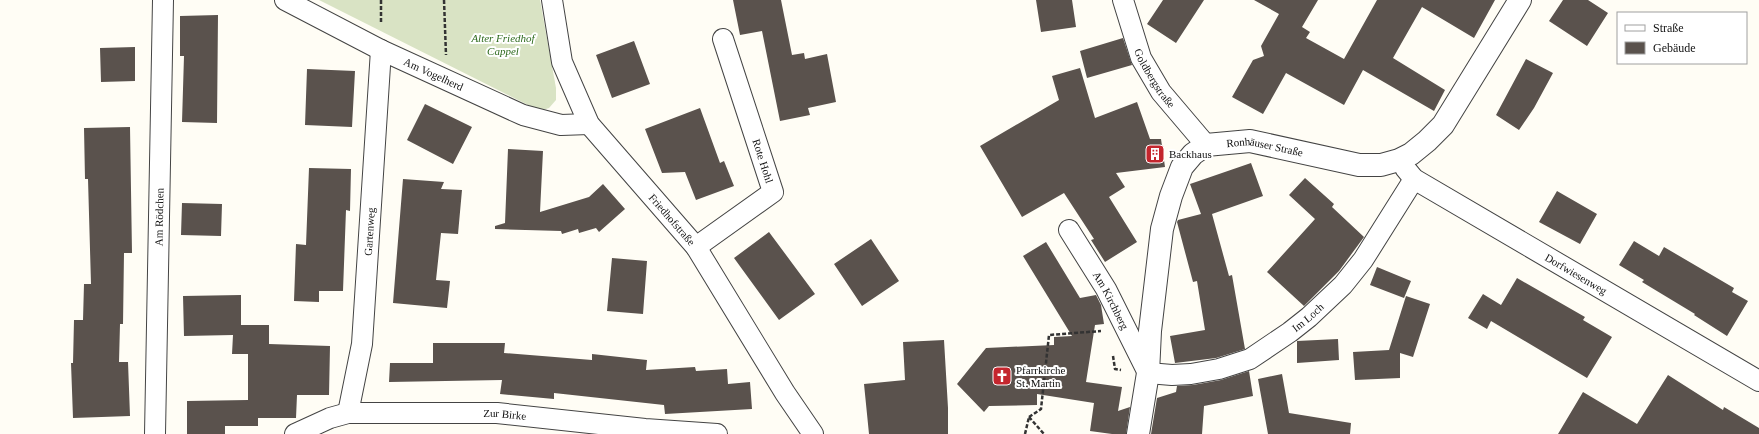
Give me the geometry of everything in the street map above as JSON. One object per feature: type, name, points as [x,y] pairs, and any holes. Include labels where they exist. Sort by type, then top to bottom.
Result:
[{"type":"street","name":"Am Rödchen","points":[[155,434],[162,0]]},
{"type":"street","name":"Am Vogelherd","points":[[285,0],[381,50],[523,115],[561,125],[589,124]]},
{"type":"street","name":"Friedhofstraße","points":[[552,0],[562,62],[589,124],[696,247],[781,387],[813,434]]},
{"type":"street","name":"Goldbergstraße","points":[[1123,0],[1141,58],[1161,92],[1206,145]]},
{"type":"street","name":"Ronhäuser Straße","points":[[1138,434],[1148,373],[1150,331],[1162,229],[1171,196],[1182,167],[1193,154],[1206,145],[1233,141],[1250,141],[1359,165],[1381,165],[1399,160],[1411,154],[1443,125],[1520,0]]},
{"type":"street","name":"Rote Hohl","points":[[696,247],[773,192],[723,39]]},
{"type":"street","name":"Gartenweg","points":[[336,421],[362,344],[381,50]]},
{"type":"street","name":"Dorfwiesenweg","points":[[1399,160],[1414,179],[1759,381]]},
{"type":"street","name":"Im Loch","points":[[1148,373],[1172,375],[1191,374],[1219,369],[1250,360],[1290,332],[1309,317],[1343,285],[1363,260],[1414,179]]},
{"type":"street","name":"Am Kirchberg","points":[[1069,230],[1106,288],[1148,373]]},
{"type":"street","name":"Zur Birke","points":[[295,434],[336,421],[497,413],[645,429],[717,434]]},
{"type":"path","points":[[444,0],[446,57]]},
{"type":"path","name":"Am Kirchberg","points":[[1029,417],[1041,409],[1049,335],[1107,330]]},
{"type":"path","points":[[1112,353],[1115,369]]},
{"type":"path","points":[[1025,434],[1029,417]]},
{"type":"path","points":[[1029,417],[1044,434]]},
{"type":"green space","name":"Alter Friedhof Cappel","points":[[319,0],[540,0],[556,88],[556,100],[549,108],[540,111]]},
{"type":"building","points":[[733,0],[781,0],[792,55],[804,53],[805,59],[827,54],[836,102],[808,108],[810,115],[780,121],[762,31],[740,35]]},
{"type":"building","points":[[1036,0],[1072,0],[1076,27],[1041,32]]},
{"type":"building","points":[[1163,0],[1204,0],[1176,43],[1147,24]]},
{"type":"building","points":[[1254,0],[1318,0],[1302,27],[1310,32],[1306,38],[1344,59],[1377,0],[1495,0],[1474,38],[1422,7],[1393,58],[1445,90],[1434,111],[1363,70],[1344,105],[1286,73],[1263,114],[1232,97],[1253,60],[1264,56],[1261,46],[1279,14]]},
{"type":"building","points":[[1563,0],[1588,0],[1608,13],[1587,46],[1549,21]]},
{"type":"building","points":[[218,15],[217,123],[182,122],[184,56],[180,56],[180,16]]},
{"type":"building","points":[[1123,38],[1132,65],[1087,78],[1080,51]]},
{"type":"building","points":[[634,41],[650,84],[612,98],[596,55]]},
{"type":"building","points":[[135,47],[135,81],[101,82],[100,48]]},
{"type":"building","points":[[1526,59],[1553,73],[1534,108],[1519,130],[1496,115]]},
{"type":"building","points":[[1080,68],[1095,118],[1137,102],[1150,139],[1161,139],[1165,167],[1116,173],[1125,187],[1109,197],[1137,242],[1105,262],[1091,240],[1094,239],[1064,193],[1022,217],[980,146],[1059,100],[1052,76]]},
{"type":"building","points":[[307,69],[355,71],[352,127],[305,125]]},
{"type":"building","points":[[425,104],[472,127],[453,164],[407,140]]},
{"type":"building","points":[[700,108],[720,163],[724,161],[734,186],[696,200],[685,172],[662,173],[645,129]]},
{"type":"building","points":[[130,127],[132,253],[124,253],[123,324],[120,324],[119,362],[128,362],[130,416],[73,418],[71,363],[73,363],[74,320],[83,320],[84,284],[91,284],[88,179],[85,179],[84,128]]},
{"type":"building","points":[[508,149],[543,151],[540,212],[589,197],[603,184],[625,209],[599,232],[596,228],[579,233],[578,229],[562,234],[561,231],[495,229],[495,226],[505,223]]},
{"type":"building","points":[[1251,163],[1263,196],[1212,214],[1229,276],[1232,275],[1245,349],[1216,358],[1175,363],[1170,336],[1205,330],[1197,281],[1193,282],[1177,222],[1178,220],[1201,214],[1190,184]]},
{"type":"building","points":[[309,168],[351,169],[350,211],[346,210],[343,291],[319,291],[319,302],[294,301],[296,244],[306,245]]},
{"type":"building","points":[[1305,178],[1334,204],[1332,207],[1364,237],[1339,271],[1304,306],[1267,272],[1315,219],[1289,195]]},
{"type":"building","points":[[403,179],[444,182],[441,189],[462,190],[458,234],[441,233],[436,280],[450,281],[447,308],[393,303]]},
{"type":"building","points":[[1557,191],[1597,214],[1580,244],[1539,222]]},
{"type":"building","points":[[182,203],[222,204],[221,236],[181,235]]},
{"type":"building","points":[[769,232],[815,294],[779,320],[734,258]]},
{"type":"building","points":[[871,239],[899,281],[862,306],[834,264]]},
{"type":"building","points":[[1634,241],[1659,256],[1664,247],[1734,288],[1732,292],[1748,301],[1727,336],[1694,315],[1695,314],[1642,282],[1644,280],[1619,265]]},
{"type":"building","points":[[1046,242],[1080,298],[1096,295],[1101,305],[1104,324],[1095,325],[1086,382],[1122,387],[1118,411],[1130,407],[1126,434],[1090,431],[1094,403],[1037,394],[1037,405],[989,406],[984,412],[957,384],[986,348],[1054,345],[1054,337],[1072,336],[1023,256]]},
{"type":"building","points":[[612,258],[647,261],[643,314],[607,311]]},
{"type":"building","points":[[1377,267],[1411,281],[1404,298],[1370,285]]},
{"type":"building","points":[[1517,278],[1585,317],[1583,320],[1612,337],[1587,378],[1491,321],[1487,329],[1468,318],[1483,294],[1501,305]]},
{"type":"building","points":[[241,295],[241,325],[269,325],[269,344],[330,346],[329,395],[297,395],[296,418],[258,418],[258,426],[225,426],[225,434],[187,434],[187,401],[248,400],[248,354],[232,354],[233,335],[184,336],[183,296]]},
{"type":"building","points":[[1406,296],[1430,304],[1413,357],[1400,353],[1400,378],[1355,380],[1353,352],[1389,350]]},
{"type":"building","points":[[1338,339],[1339,360],[1297,363],[1297,341]]},
{"type":"building","points":[[944,340],[948,434],[869,434],[864,384],[905,380],[903,342]]},
{"type":"building","points":[[433,343],[505,343],[504,353],[592,360],[592,354],[647,360],[646,370],[695,367],[696,371],[727,369],[728,384],[750,382],[752,409],[665,414],[664,405],[554,393],[554,399],[500,394],[502,380],[389,382],[390,363],[433,363]]},
{"type":"building","points":[[1249,371],[1253,396],[1204,406],[1202,434],[1151,434],[1157,398],[1176,392],[1177,386],[1221,380]]},
{"type":"building","points":[[1282,374],[1289,413],[1351,423],[1350,434],[1268,434],[1258,379]]},
{"type":"building","points":[[1668,375],[1723,410],[1724,407],[1759,428],[1759,434],[1558,434],[1583,392],[1637,424]]},
{"type":"place","name":"Backhaus","points":[[1155,154]]},
{"type":"place","name":"Pfarrkirche St. Martin","points":[[1002,376]]}]
